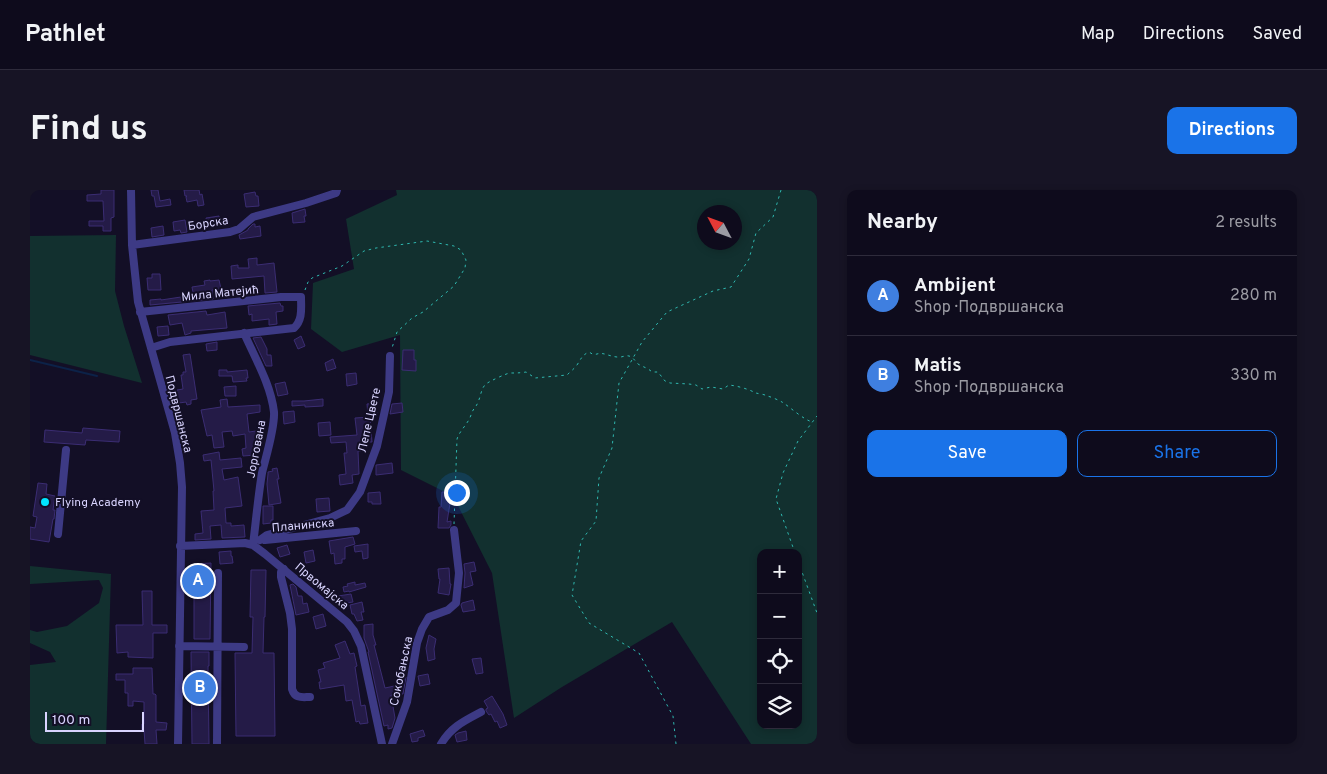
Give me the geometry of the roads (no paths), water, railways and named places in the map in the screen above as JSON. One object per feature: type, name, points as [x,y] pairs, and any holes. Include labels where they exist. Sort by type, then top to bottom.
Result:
[{"type":"street","name":"Подвршанска","points":[[131,190],[132,245],[135,284],[140,312],[174,433],[180,463],[182,487],[178,744]]},
{"type":"street","name":"Борска","points":[[132,245],[230,232],[239,228],[253,217],[306,203],[336,193],[337,190]]},
{"type":"street","name":"Мила Матејић","points":[[140,312],[281,297],[301,298],[301,318],[299,324],[294,328],[244,333]]},
{"type":"street","points":[[150,348],[170,342],[244,333]]},
{"type":"street","name":"Јоргована","points":[[244,333],[269,391],[274,413],[258,496],[256,543]]},
{"type":"street","name":"Лепе Цвете","points":[[256,543],[267,536],[330,518],[347,510],[360,492],[378,446],[389,392],[390,356]]},
{"type":"street","points":[[58,534],[66,450]]},
{"type":"street","name":"Сокобањска","points":[[392,744],[406,702],[422,629],[429,617],[448,610],[456,603],[459,574],[454,530]]},
{"type":"street","name":"Планинска","points":[[256,543],[356,531]]},
{"type":"street","points":[[180,546],[256,543]]},
{"type":"street","name":"Првомајска","points":[[256,543],[348,622],[354,631],[361,646],[382,744]]},
{"type":"street","points":[[284,569],[281,572],[281,577],[292,629],[292,689],[298,697],[310,697]]},
{"type":"street","points":[[217,744],[218,573]]},
{"type":"street","points":[[179,646],[244,647]]},
{"type":"street","points":[[441,744],[457,725],[481,712]]},
{"type":"waterway","points":[[30,360],[97,376]]},
{"type":"place","name":"Flying Academy","points":[[45,502]]},
{"type":"place","name":"Ambijent","points":[[198,581]]},
{"type":"place","name":"Matis","points":[[200,688]]}]
